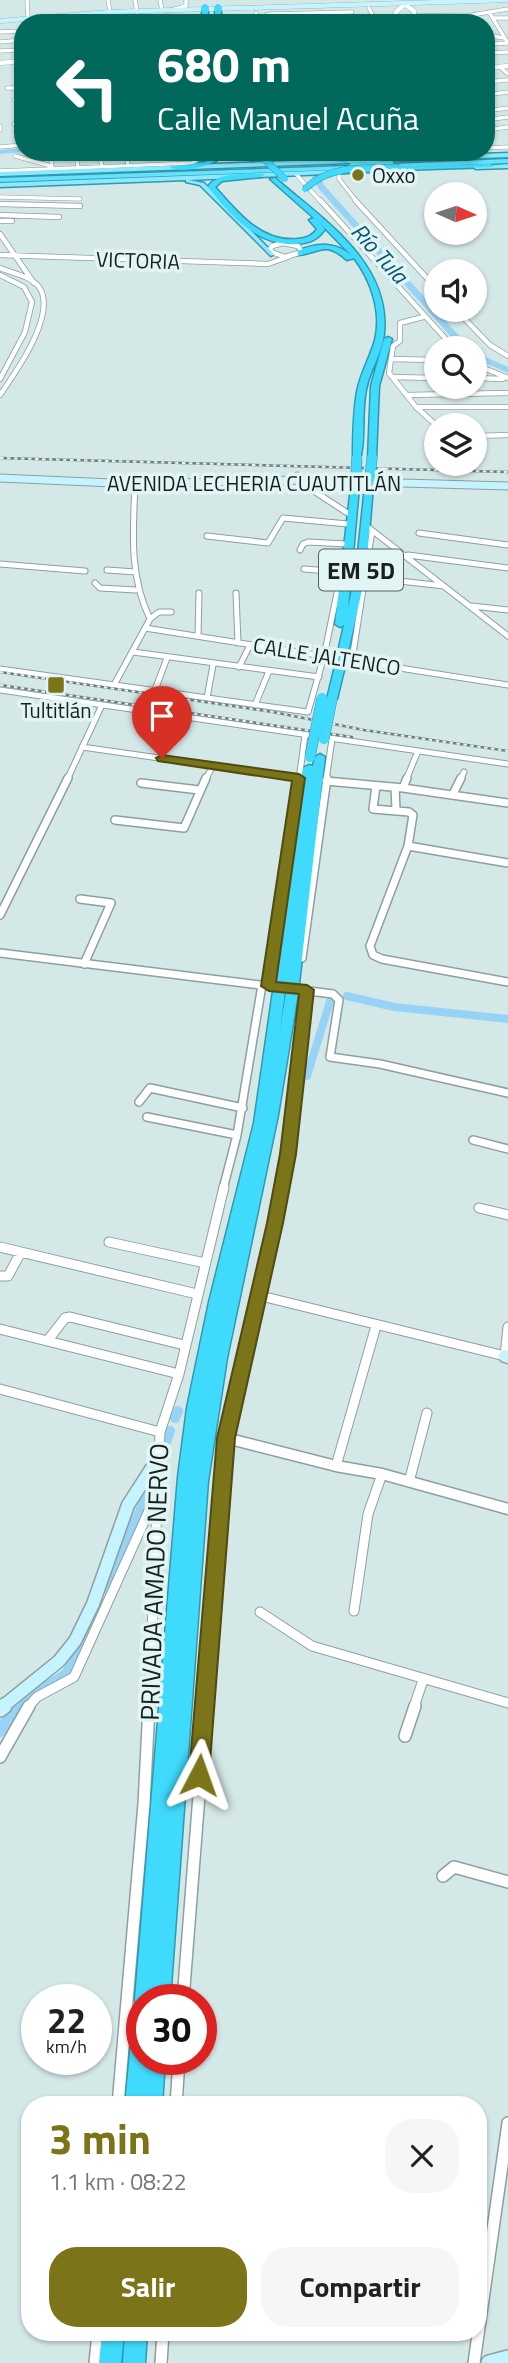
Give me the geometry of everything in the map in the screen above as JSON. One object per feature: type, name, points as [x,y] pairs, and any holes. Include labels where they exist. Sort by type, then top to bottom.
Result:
[{"type":"highway","points":[[172,167],[213,161]]},
{"type":"highway","name":"EM 5D","points":[[254,161],[273,179],[310,203],[350,239],[373,265],[382,280],[391,312]]},
{"type":"highway","name":"EM 5D","points":[[146,1984],[201,1408],[268,1136],[315,757],[344,603],[362,385],[380,336],[382,313],[379,296],[369,273],[352,250],[283,183],[266,161]]},
{"type":"highway","points":[[314,161],[331,167],[483,161]]},
{"type":"highway","points":[[331,167],[346,161]]},
{"type":"highway","points":[[310,203],[305,189],[316,179],[336,173],[400,168],[491,166]]},
{"type":"highway","points":[[0,178],[298,169]]},
{"type":"highway","points":[[262,175],[221,179],[211,187],[258,234],[285,243],[317,236],[320,228],[286,195],[283,183]]},
{"type":"highway","points":[[301,253],[320,246],[342,250],[364,272],[379,296]]},
{"type":"highway","name":"EM 5D","points":[[334,658],[361,572],[372,458],[375,386],[390,324]]},
{"type":"highway","name":"EM 5D","points":[[161,1984],[193,1479]]},
{"type":"highway","points":[[136,2096],[138,2075]]},
{"type":"highway","points":[[153,2096],[154,2075]]},
{"type":"highway","points":[[110,2363],[112,2341]]},
{"type":"highway","points":[[134,2363],[135,2341]]},
{"type":"main road","points":[[186,3],[195,9],[223,8],[235,5],[239,0],[249,5],[285,7]]},
{"type":"main road","points":[[84,14],[337,3],[403,4],[508,0]]},
{"type":"main road","points":[[0,178],[52,169],[491,166],[508,160]]},
{"type":"main road","points":[[156,179],[262,175],[331,167]]},
{"type":"main road","points":[[0,178],[156,179],[202,184],[272,254]]},
{"type":"main road","name":"AVENIDA LECHERIA CUAUTITLÁN","points":[[0,472],[131,478],[297,478],[508,484]]},
{"type":"main road","name":"AVENIDA LECHERIA CUAUTITLÁN","points":[[0,478],[135,484],[297,478]]},
{"type":"main road","points":[[0,1709],[15,1694],[47,1673],[75,1641],[101,1583],[137,1487],[157,1460]]},
{"type":"street","points":[[108,0],[110,12]]},
{"type":"street","points":[[135,0],[137,12]]},
{"type":"street","points":[[160,0],[165,12],[186,3]]},
{"type":"street","points":[[388,4],[396,0]]},
{"type":"street","points":[[397,14],[403,4],[414,13]]},
{"type":"street","points":[[476,5],[481,13]]},
{"type":"street","points":[[453,6],[460,14]]},
{"type":"street","points":[[369,8],[372,14]]},
{"type":"street","points":[[397,10],[438,14]]},
{"type":"street","points":[[270,14],[352,12]]},
{"type":"street","points":[[476,14],[484,14]]},
{"type":"street","points":[[495,22],[506,40]]},
{"type":"street","points":[[5,25],[6,32]]},
{"type":"street","points":[[495,32],[508,28]]},
{"type":"street","points":[[0,32],[14,32]]},
{"type":"street","points":[[505,65],[508,74]]},
{"type":"street","points":[[6,88],[14,88]]},
{"type":"street","points":[[495,93],[508,92]]},
{"type":"street","points":[[499,93],[508,100]]},
{"type":"street","points":[[26,161],[31,171]]},
{"type":"street","points":[[30,161],[52,169],[51,161]]},
{"type":"street","points":[[79,161],[81,169],[195,161]]},
{"type":"street","points":[[101,161],[102,167]]},
{"type":"street","points":[[127,161],[128,166]]},
{"type":"street","points":[[331,167],[350,195],[424,275]]},
{"type":"street","points":[[298,169],[442,336]]},
{"type":"street","points":[[0,197],[80,199]]},
{"type":"street","points":[[0,204],[79,206]]},
{"type":"street","points":[[0,215],[59,217]]},
{"type":"street","points":[[0,221],[12,221]]},
{"type":"street","points":[[0,234],[42,291],[42,315],[25,359],[0,395]]},
{"type":"street","points":[[276,261],[269,250],[272,246],[285,243],[300,247],[301,253]]},
{"type":"street","name":"VICTORIA","points":[[0,255],[268,264],[301,253]]},
{"type":"street","points":[[272,254],[288,257]]},
{"type":"street","points":[[0,268],[34,283]]},
{"type":"street","points":[[0,275],[24,287],[32,302],[29,323],[10,365],[0,379]]},
{"type":"street","points":[[423,317],[400,323],[400,341],[393,346],[388,373],[424,414]]},
{"type":"street","points":[[468,322],[490,345],[508,356]]},
{"type":"street","points":[[391,359],[424,360]]},
{"type":"street","points":[[487,369],[508,378]]},
{"type":"street","points":[[392,377],[424,378]]},
{"type":"street","points":[[487,378],[508,378]]},
{"type":"street","points":[[487,393],[508,393]]},
{"type":"street","points":[[406,395],[424,394]]},
{"type":"street","points":[[437,399],[438,405]]},
{"type":"street","points":[[416,407],[508,407]]},
{"type":"street","points":[[487,436],[508,435]]},
{"type":"street","points":[[0,669],[308,712],[319,677],[334,658],[349,514],[297,478]]},
{"type":"street","points":[[135,484],[133,552],[136,590],[139,602],[150,619]]},
{"type":"street","points":[[206,536],[268,543],[283,518],[348,524]]},
{"type":"street","points":[[352,660],[370,529],[447,586],[508,636]]},
{"type":"street","points":[[419,533],[508,545]]},
{"type":"street","points":[[300,550],[303,544],[308,542],[346,544]]},
{"type":"street","points":[[405,554],[508,568]]},
{"type":"street","points":[[0,564],[85,570]]},
{"type":"street","points":[[304,569],[342,572]]},
{"type":"street","points":[[107,570],[136,572]]},
{"type":"street","points":[[364,577],[447,586]]},
{"type":"street","points":[[95,583],[100,588],[136,590]]},
{"type":"street","points":[[198,636],[199,593]]},
{"type":"street","points":[[236,593],[238,643]]},
{"type":"street","points":[[472,606],[508,610]]},
{"type":"street","points":[[114,685],[150,619],[159,612],[171,612]]},
{"type":"street","name":"CALLE JALTENCO","points":[[145,628],[508,685]]},
{"type":"street","points":[[239,667],[250,645]]},
{"type":"street","points":[[133,652],[213,665],[319,677]]},
{"type":"street","points":[[155,690],[167,658]]},
{"type":"street","points":[[207,698],[213,665]]},
{"type":"street","points":[[255,705],[269,671]]},
{"type":"street","points":[[0,690],[508,764]]},
{"type":"street","points":[[0,915],[28,863],[102,705]]},
{"type":"street","points":[[184,1984],[226,1438],[275,1223],[290,1142],[285,987],[299,778],[305,735]]},
{"type":"street","points":[[285,987],[332,738]]},
{"type":"street","points":[[82,747],[299,778]]},
{"type":"street","points":[[396,810],[399,787],[418,751]]},
{"type":"street","points":[[115,820],[184,828],[199,790],[213,766]]},
{"type":"street","points":[[453,794],[464,772]]},
{"type":"street","points":[[326,781],[399,787],[508,803]]},
{"type":"street","points":[[141,783],[199,790]]},
{"type":"street","points":[[376,786],[373,809],[396,810],[413,815],[408,846],[370,946],[373,955],[382,959],[508,982]]},
{"type":"street","points":[[408,846],[508,863]]},
{"type":"street","points":[[80,900],[111,903],[84,964]]},
{"type":"street","points":[[0,953],[285,987],[338,996],[330,1057],[380,1064],[508,1093]]},
{"type":"street","name":"PRIVADA AMADO NERVO","points":[[119,2096],[144,1804],[160,1432],[179,1374],[243,1108],[285,987]]},
{"type":"street","points":[[139,1102],[150,1088],[243,1108]]},
{"type":"street","points":[[147,1117],[237,1135]]},
{"type":"street","points":[[473,1140],[508,1149]]},
{"type":"street","points":[[479,1208],[508,1215]]},
{"type":"street","points":[[109,1242],[205,1263]]},
{"type":"street","points":[[0,1247],[197,1294]]},
{"type":"street","points":[[0,1276],[8,1276],[21,1252]]},
{"type":"street","points":[[257,1295],[506,1357],[508,1327]]},
{"type":"street","points":[[48,1340],[65,1318],[70,1317],[184,1345]]},
{"type":"street","points":[[335,1466],[376,1326]]},
{"type":"street","points":[[0,1329],[179,1374]]},
{"type":"street","points":[[0,1389],[160,1432]]},
{"type":"street","points":[[409,1482],[428,1413]]},
{"type":"street","points":[[226,1438],[335,1466],[382,1474],[508,1509]]},
{"type":"street","points":[[354,1611],[368,1514],[382,1474]]},
{"type":"street","points":[[0,1757],[32,1701],[64,1686],[74,1676],[159,1489]]},
{"type":"street","points":[[260,1612],[312,1646],[508,1703]]},
{"type":"street","points":[[405,1736],[423,1680]]},
{"type":"street","points":[[443,1876],[451,1868],[459,1868],[508,1882]]},
{"type":"street","points":[[177,2096],[178,2075]]},
{"type":"street","points":[[487,2271],[508,2123]]},
{"type":"street","points":[[95,2363],[97,2341]]},
{"type":"street","points":[[161,2363],[162,2341]]},
{"type":"street","points":[[474,2363],[477,2341]]},
{"type":"waterway","name":"Río Tula","points":[[0,152],[14,151]]},
{"type":"waterway","name":"Río Tula","points":[[307,161],[321,186],[455,336]]},
{"type":"waterway","name":"Río Tula","points":[[487,361],[508,370]]},
{"type":"waterway","points":[[347,996],[394,1007],[508,1019]]},
{"type":"waterway","points":[[307,1076],[331,998]]},
{"type":"waterway","points":[[175,1418],[178,1411]]},
{"type":"waterway","points":[[164,1447],[170,1431]]},
{"type":"waterway","points":[[104,1589],[150,1489]]},
{"type":"waterway","points":[[15,1707],[66,1674],[82,1646],[98,1606]]},
{"type":"waterway","points":[[0,1731],[17,1706]]},
{"type":"railway","points":[[0,458],[508,472]]},
{"type":"railway","points":[[0,672],[273,712],[364,730],[508,751]]},
{"type":"railway","points":[[0,685],[352,737]]},
{"type":"place","name":"Oxxo","points":[[358,175]]},
{"type":"place","name":"Tultitlán","points":[[56,685]]},
{"type":"route","points":[[162,758],[299,778],[269,986],[307,990],[288,1154],[226,1438],[199,1775]]}]
